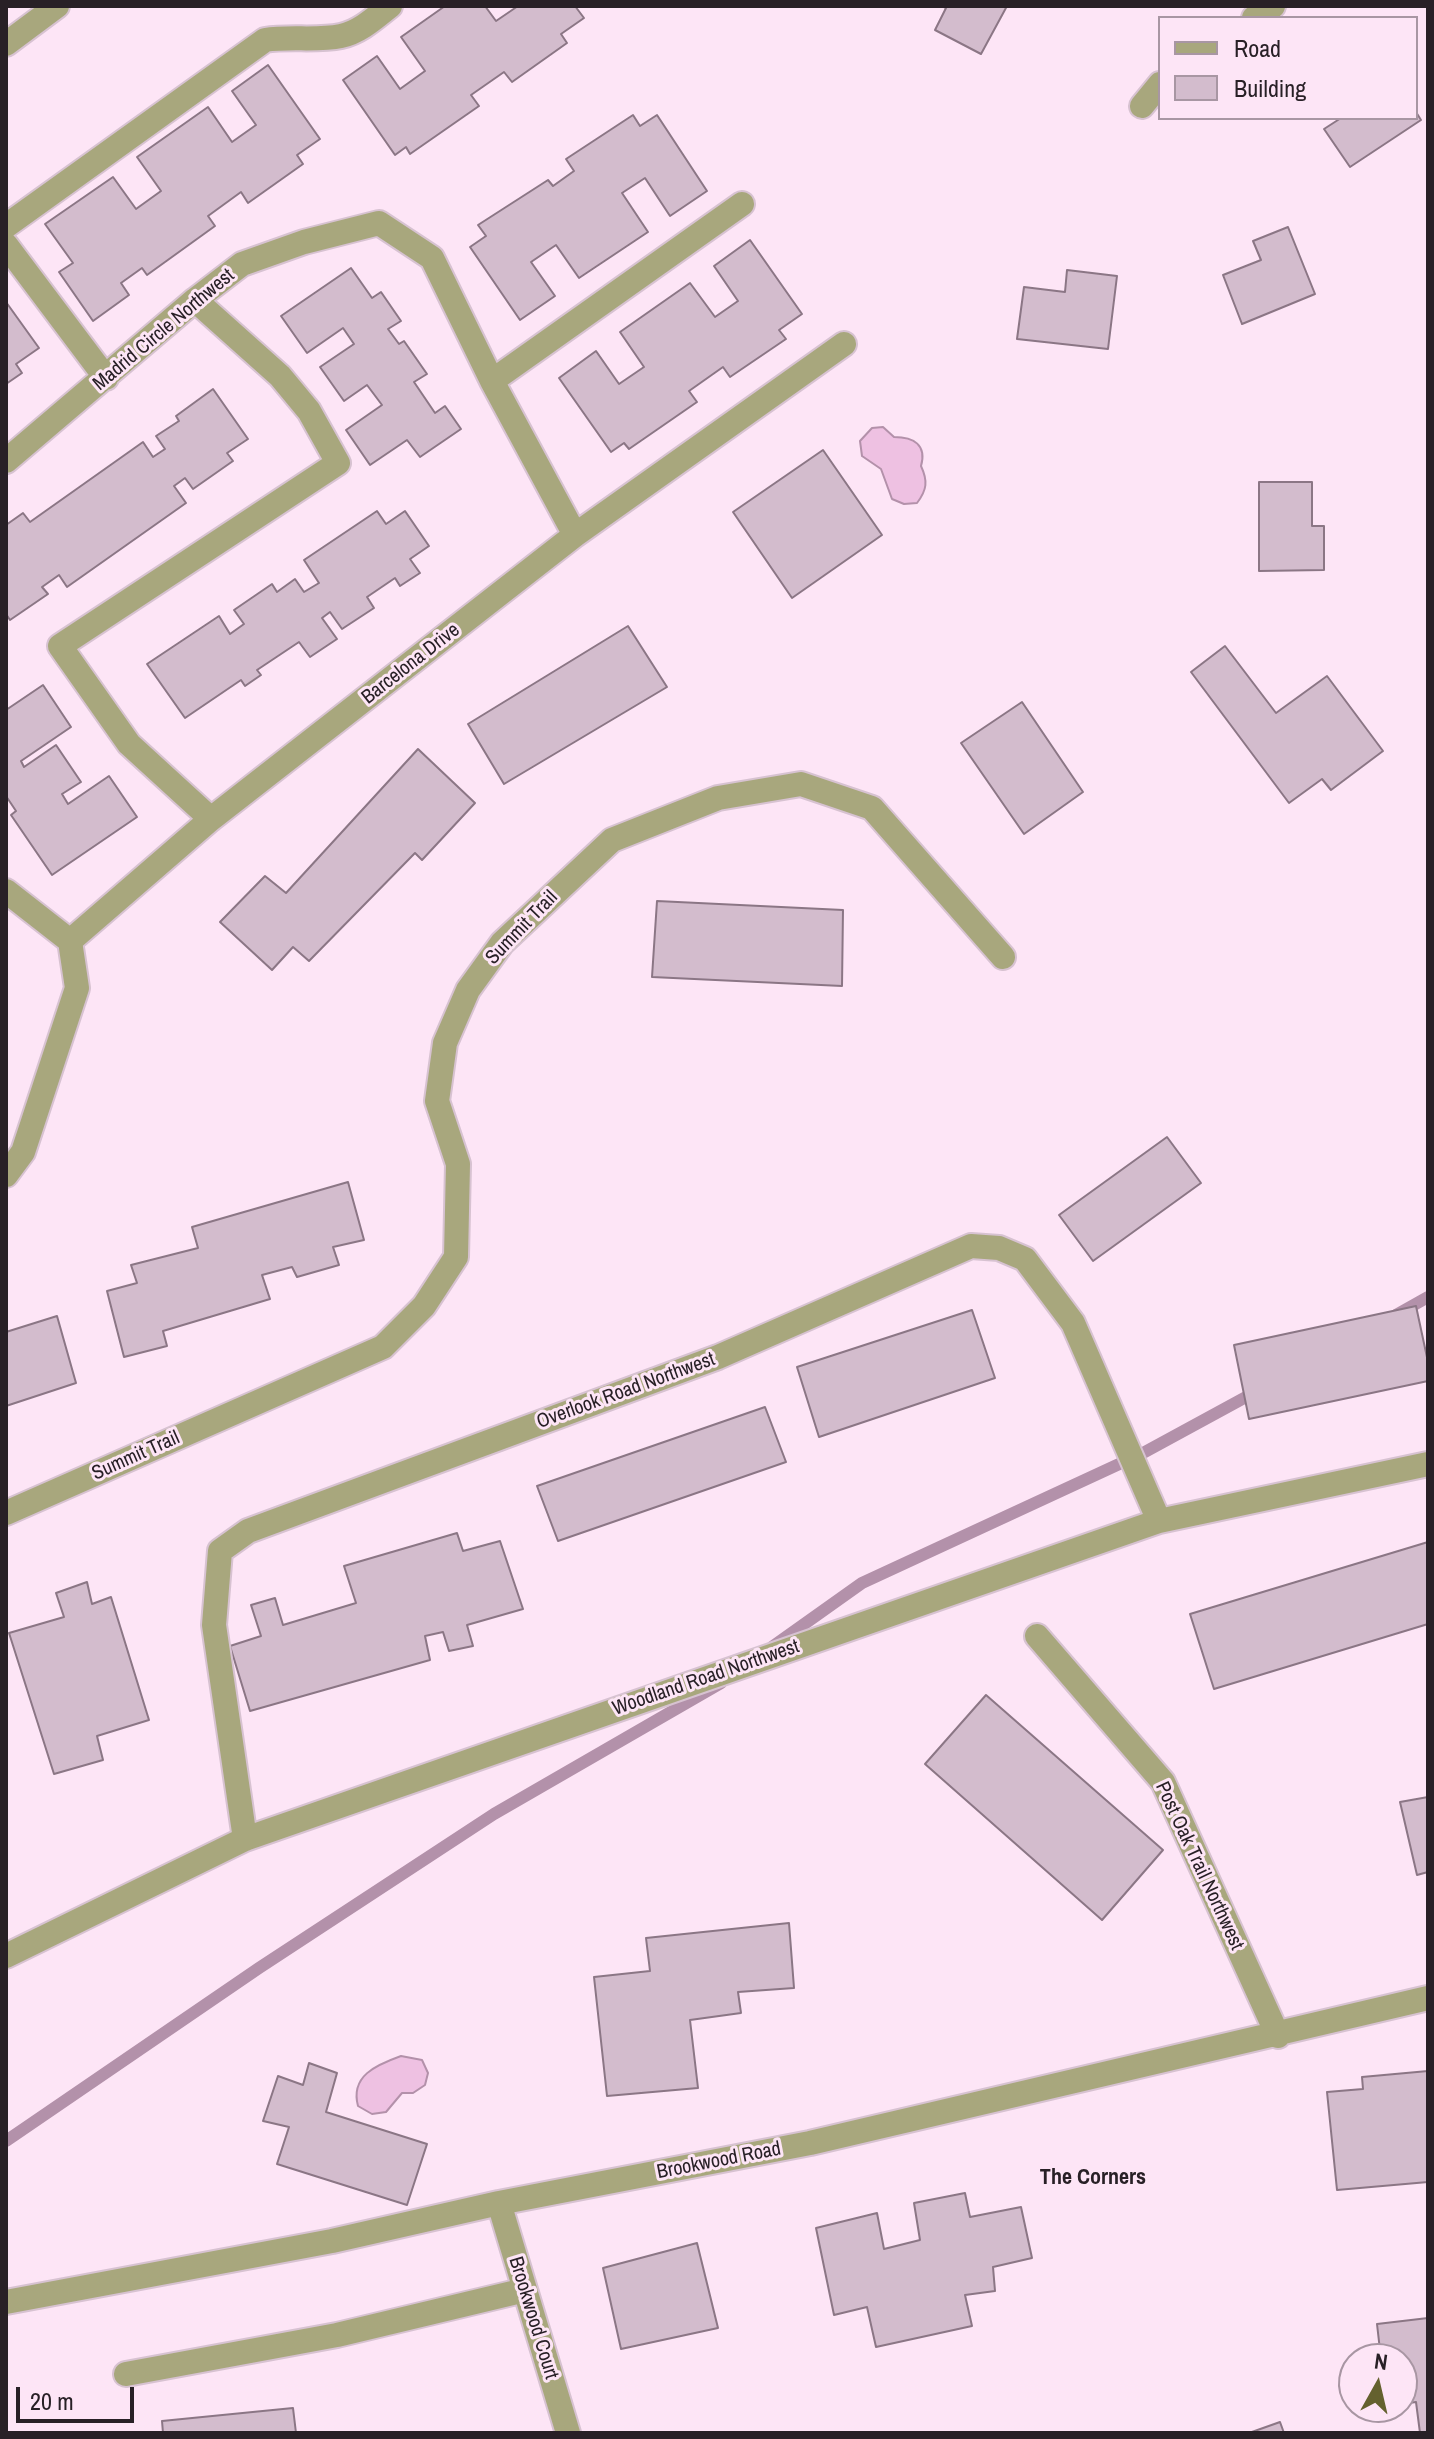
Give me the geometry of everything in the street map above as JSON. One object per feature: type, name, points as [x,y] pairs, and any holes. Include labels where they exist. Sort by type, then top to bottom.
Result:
[{"type":"street","points":[[6,44],[57,6]]},
{"type":"street","points":[[6,226],[265,40],[289,36],[341,36],[360,28],[390,6]]},
{"type":"street","points":[[1142,106],[1158,86]]},
{"type":"street","points":[[575,535],[492,381],[742,204]]},
{"type":"street","name":"Madrid Circle Northwest","points":[[6,461],[195,300],[242,264],[304,242],[379,223],[432,258],[492,381]]},
{"type":"street","points":[[6,245],[106,378]]},
{"type":"street","points":[[195,300],[280,376],[309,411],[338,463],[60,646],[129,744],[211,819]]},
{"type":"street","name":"Barcelona Drive","points":[[70,941],[211,819],[575,535],[844,344]]},
{"type":"street","name":"Summit Trail","points":[[6,1513],[383,1347],[424,1306],[456,1257],[458,1164],[437,1101],[451,1030],[468,990],[502,943],[612,840],[718,798],[801,784],[872,808],[1003,957]]},
{"type":"street","points":[[6,891],[70,941],[77,988],[23,1152],[6,1175]]},
{"type":"street","name":"Overlook Road Northwest","points":[[245,1839],[214,1625],[220,1551],[248,1531],[718,1357],[971,1246],[999,1248],[1025,1259],[1073,1323],[1159,1521]]},
{"type":"street","name":"Woodland Road Northwest","points":[[6,1956],[245,1839],[1159,1521],[1428,1464]]},
{"type":"street","name":"Post Oak Trail Northwest","points":[[1037,1636],[1163,1782],[1278,2036]]},
{"type":"street","name":"Brookwood Road","points":[[6,2302],[332,2241],[499,2203],[810,2143],[1278,2036],[1428,1998]]},
{"type":"street","name":"Brookwood Court","points":[[499,2203],[568,2433]]},
{"type":"street","points":[[126,2374],[337,2335],[525,2290]]},
{"type":"shaded area","points":[[883,427],[894,437],[913,441],[920,448],[925,485],[917,503],[904,504],[892,499],[881,469],[862,456],[860,441],[872,428]]},
{"type":"shaded area","points":[[401,2056],[422,2060],[428,2073],[425,2085],[413,2093],[402,2093],[386,2112],[372,2114],[358,2106],[361,2079],[374,2068]]},
{"type":"building","points":[[445,6],[485,6],[496,21],[518,6],[575,6],[584,18],[561,34],[567,43],[512,82],[504,72],[471,95],[479,106],[410,154],[406,147],[395,155],[343,80],[377,56],[400,89],[425,71],[401,37]]},
{"type":"building","points":[[942,6],[1007,6],[981,54],[935,30],[946,8]]},
{"type":"building","points":[[268,65],[320,139],[297,155],[303,164],[248,203],[241,192],[208,216],[215,226],[147,275],[142,268],[121,283],[129,295],[93,321],[59,272],[73,263],[45,224],[113,177],[136,209],[161,191],[137,157],[208,107],[232,142],[256,125],[232,91]]},
{"type":"building","points":[[633,115],[640,126],[657,115],[707,191],[670,216],[645,178],[622,193],[648,232],[579,278],[556,245],[531,262],[555,296],[520,320],[470,247],[486,236],[478,225],[548,180],[553,186],[574,171],[566,159]]},
{"type":"building","points":[[1418,115],[1421,120],[1350,167],[1324,129],[1338,120],[1418,120]]},
{"type":"building","points":[[1288,227],[1315,294],[1242,324],[1223,275],[1261,260],[1253,241]]},
{"type":"building","points":[[750,240],[802,314],[779,330],[786,339],[730,377],[723,367],[689,391],[697,402],[629,449],[624,443],[611,452],[559,378],[596,351],[619,384],[644,367],[620,332],[690,283],[715,317],[738,301],[714,266]]},
{"type":"building","points":[[351,268],[372,298],[381,292],[401,321],[388,329],[399,344],[404,341],[427,374],[414,382],[435,413],[445,406],[461,429],[420,457],[407,440],[370,465],[346,430],[382,405],[367,385],[344,401],[320,367],[354,344],[343,328],[307,353],[281,316]]},
{"type":"building","points":[[1067,270],[1117,276],[1108,349],[1017,339],[1024,287],[1065,292]]},
{"type":"building","points":[[6,302],[39,348],[16,364],[22,373],[6,384]]},
{"type":"building","points":[[213,389],[248,439],[227,453],[233,461],[193,489],[185,478],[174,486],[186,503],[67,587],[59,575],[42,587],[48,594],[10,620],[6,614],[6,525],[23,513],[30,522],[143,442],[153,457],[165,449],[156,436],[179,421],[176,416]]},
{"type":"building","points":[[823,450],[882,535],[792,598],[733,512]]},
{"type":"building","points":[[1259,482],[1312,482],[1312,526],[1324,526],[1324,570],[1259,571]]},
{"type":"building","points":[[377,511],[386,524],[405,511],[429,546],[410,559],[420,573],[400,586],[395,578],[367,597],[374,608],[342,629],[330,612],[322,618],[337,639],[310,657],[299,642],[257,670],[261,675],[245,686],[241,680],[185,718],[147,664],[219,616],[230,634],[244,624],[234,610],[272,584],[277,592],[295,579],[304,592],[319,583],[304,560]]},
{"type":"building","points":[[628,626],[667,687],[504,784],[468,724]]},
{"type":"building","points":[[1225,646],[1276,713],[1327,676],[1383,751],[1331,790],[1322,779],[1289,803],[1191,672]]},
{"type":"building","points":[[43,685],[71,727],[21,761],[24,767],[56,745],[81,782],[62,794],[68,804],[109,776],[137,817],[52,875],[11,815],[16,811],[6,796],[6,710]]},
{"type":"building","points":[[1022,702],[1083,792],[1024,834],[961,743]]},
{"type":"building","points":[[418,749],[475,803],[422,860],[415,853],[309,961],[293,947],[272,970],[220,922],[265,876],[286,893]]},
{"type":"building","points":[[657,901],[843,910],[842,986],[652,977]]},
{"type":"building","points":[[1167,1137],[1201,1183],[1093,1261],[1059,1215]]},
{"type":"building","points":[[348,1182],[364,1240],[333,1247],[339,1265],[297,1277],[292,1267],[262,1275],[270,1299],[163,1331],[167,1346],[124,1357],[107,1291],[137,1283],[131,1265],[198,1248],[192,1227]]},
{"type":"building","points":[[1416,1306],[1428,1362],[1428,1381],[1249,1419],[1234,1345]]},
{"type":"building","points":[[972,1310],[995,1378],[819,1437],[797,1367]]},
{"type":"building","points":[[57,1316],[76,1383],[6,1406],[6,1332]]},
{"type":"building","points":[[765,1407],[786,1462],[558,1541],[537,1486]]},
{"type":"building","points":[[457,1533],[463,1551],[500,1541],[523,1609],[467,1625],[473,1646],[449,1651],[443,1632],[425,1636],[430,1660],[250,1711],[230,1646],[261,1636],[251,1605],[275,1598],[283,1625],[356,1603],[344,1566]]},
{"type":"building","points":[[1428,1542],[1428,1624],[1214,1689],[1190,1614]]},
{"type":"building","points":[[87,1582],[92,1604],[111,1597],[149,1720],[97,1736],[103,1760],[54,1774],[9,1633],[64,1617],[56,1593]]},
{"type":"building","points":[[986,1695],[1163,1850],[1102,1920],[925,1764]]},
{"type":"building","points":[[1428,1797],[1428,1872],[1417,1875],[1400,1802]]},
{"type":"building","points":[[789,1923],[794,1988],[738,1992],[741,2013],[690,2020],[698,2088],[607,2096],[594,1977],[650,1971],[646,1938]]},
{"type":"building","points":[[309,2063],[337,2073],[326,2112],[427,2144],[407,2205],[277,2164],[289,2127],[263,2121],[278,2076],[303,2085]]},
{"type":"building","points":[[1428,2071],[1428,2182],[1337,2190],[1327,2092],[1363,2089],[1362,2077]]},
{"type":"building","points":[[965,2193],[970,2217],[1021,2207],[1032,2258],[993,2267],[995,2291],[965,2295],[972,2326],[876,2347],[867,2307],[834,2315],[816,2228],[877,2213],[884,2249],[920,2240],[914,2203]]},
{"type":"building","points":[[697,2243],[718,2328],[621,2349],[603,2268]]},
{"type":"building","points":[[1428,2318],[1428,2433],[1420,2433],[1418,2418],[1418,2343],[1379,2343],[1377,2324]]},
{"type":"building","points":[[293,2408],[296,2433],[163,2433],[162,2421]]},
{"type":"building","points":[[1280,2422],[1284,2433],[1249,2433]]},
{"type":"waterway","points":[[1396,1315],[1428,1297]]},
{"type":"waterway","points":[[772,1647],[862,1583],[1143,1453],[1257,1391]]},
{"type":"waterway","points":[[6,2141],[259,1968],[494,1814],[721,1683]]},
{"type":"district","name":"The Corners","points":[[1093,2178]]}]
